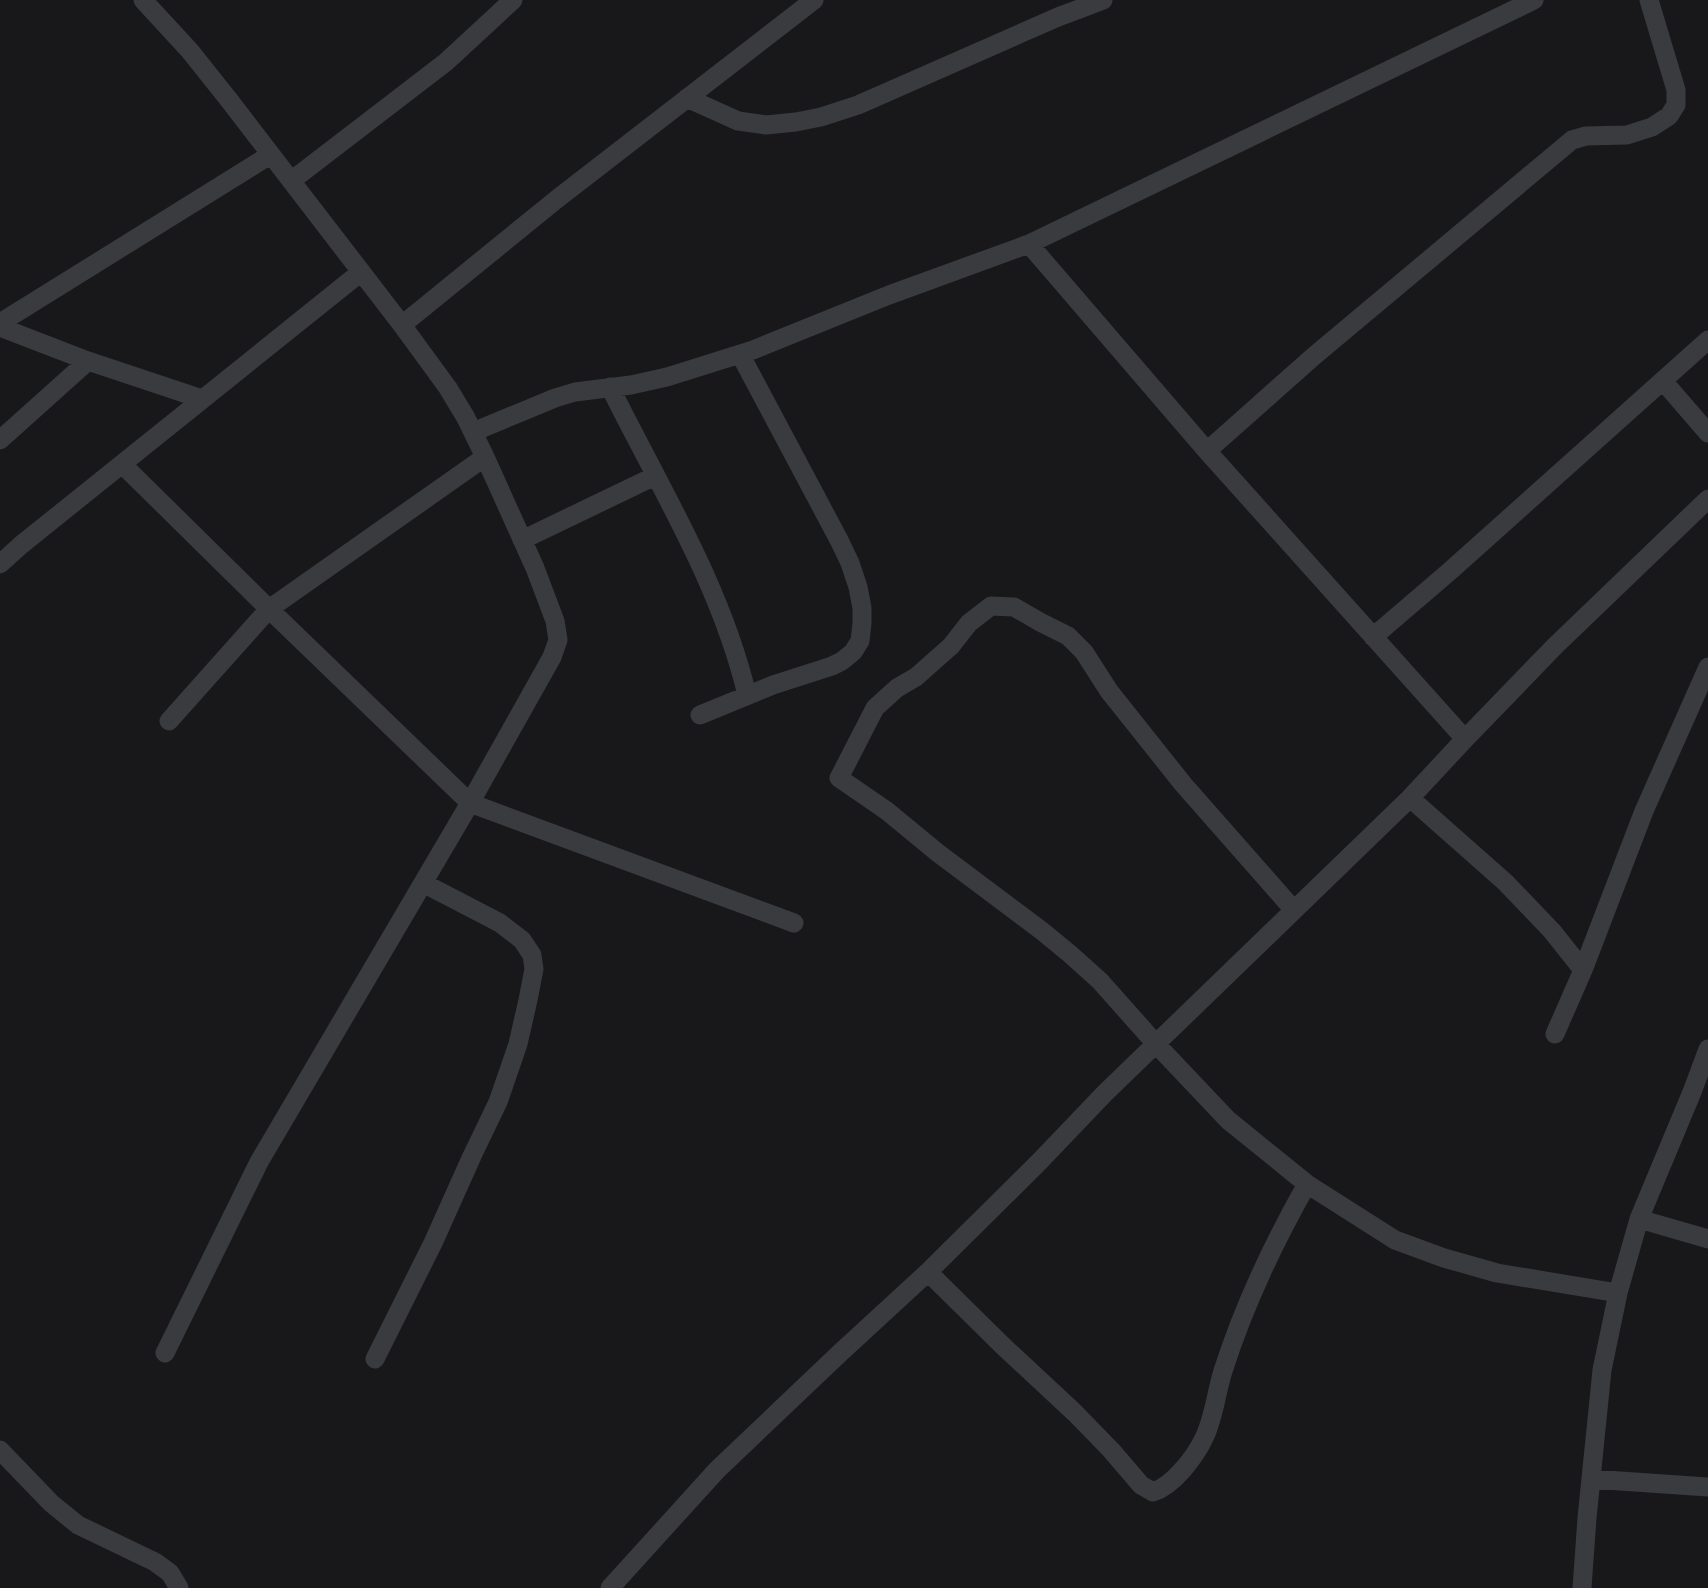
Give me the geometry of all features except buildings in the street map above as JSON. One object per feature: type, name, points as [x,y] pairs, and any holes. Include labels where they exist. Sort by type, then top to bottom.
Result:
[{"type":"street","points":[[143,0],[190,51],[448,388],[473,432],[522,540],[555,621],[558,640],[552,657],[470,803],[259,1162],[165,1353]]},
{"type":"street","points":[[402,325],[557,199],[814,0]]},
{"type":"street","points":[[687,98],[737,121],[766,125],[821,117],[858,105],[1058,17],[1103,0]]},
{"type":"street","points":[[473,432],[575,392],[631,385],[667,377],[740,354],[889,295],[1029,244],[1534,0]]},
{"type":"street","points":[[1207,451],[1314,356],[1572,139],[1627,135],[1652,127],[1669,116],[1676,105],[1676,90],[1649,0]]},
{"type":"street","points":[[291,181],[446,62],[510,1]]},
{"type":"street","points":[[0,325],[270,155]]},
{"type":"street","points":[[1029,244],[1207,451],[1465,739]]},
{"type":"street","points":[[0,564],[360,272]]},
{"type":"street","points":[[0,325],[88,361],[202,399]]},
{"type":"street","points":[[1373,637],[1708,341]]},
{"type":"street","points":[[700,715],[842,661],[853,652],[860,641],[862,623],[862,608],[850,563],[740,354]]},
{"type":"street","points":[[0,440],[88,361]]},
{"type":"street","points":[[1662,381],[1708,433]]},
{"type":"street","points":[[610,387],[713,592],[739,662],[747,695]]},
{"type":"street","points":[[169,721],[269,609],[485,457]]},
{"type":"street","points":[[122,464],[470,803],[794,923]]},
{"type":"street","points":[[522,540],[655,476]]},
{"type":"street","points":[[610,1588],[717,1470],[928,1272],[1105,1093],[1410,798],[1555,646],[1708,499]]},
{"type":"street","points":[[1293,909],[1183,784],[1109,691],[1084,653],[1068,636],[1014,607],[991,606],[969,623],[951,646],[876,708],[839,778],[887,811],[1070,954],[1100,981],[1228,1120],[1307,1184],[1395,1240],[1444,1258],[1497,1273],[1618,1293]]},
{"type":"street","points":[[1555,1034],[1583,970],[1643,811],[1708,667]]},
{"type":"street","points":[[1410,798],[1505,882],[1552,931],[1583,970]]},
{"type":"street","points":[[375,1359],[433,1244],[498,1102],[518,1044],[534,969],[532,955],[522,940],[500,923],[423,883]]},
{"type":"street","points":[[1582,1588],[1602,1370],[1618,1293],[1639,1219],[1708,1049]]},
{"type":"street","points":[[928,1272],[1075,1413],[1140,1485],[1153,1492],[1160,1490],[1177,1475],[1204,1438],[1222,1372],[1248,1300],[1280,1230],[1307,1184]]},
{"type":"street","points":[[1639,1219],[1708,1239]]},
{"type":"street","points":[[0,1450],[51,1503],[78,1525],[155,1562],[170,1573],[179,1588]]},
{"type":"street","points":[[1591,1479],[1708,1487]]}]
